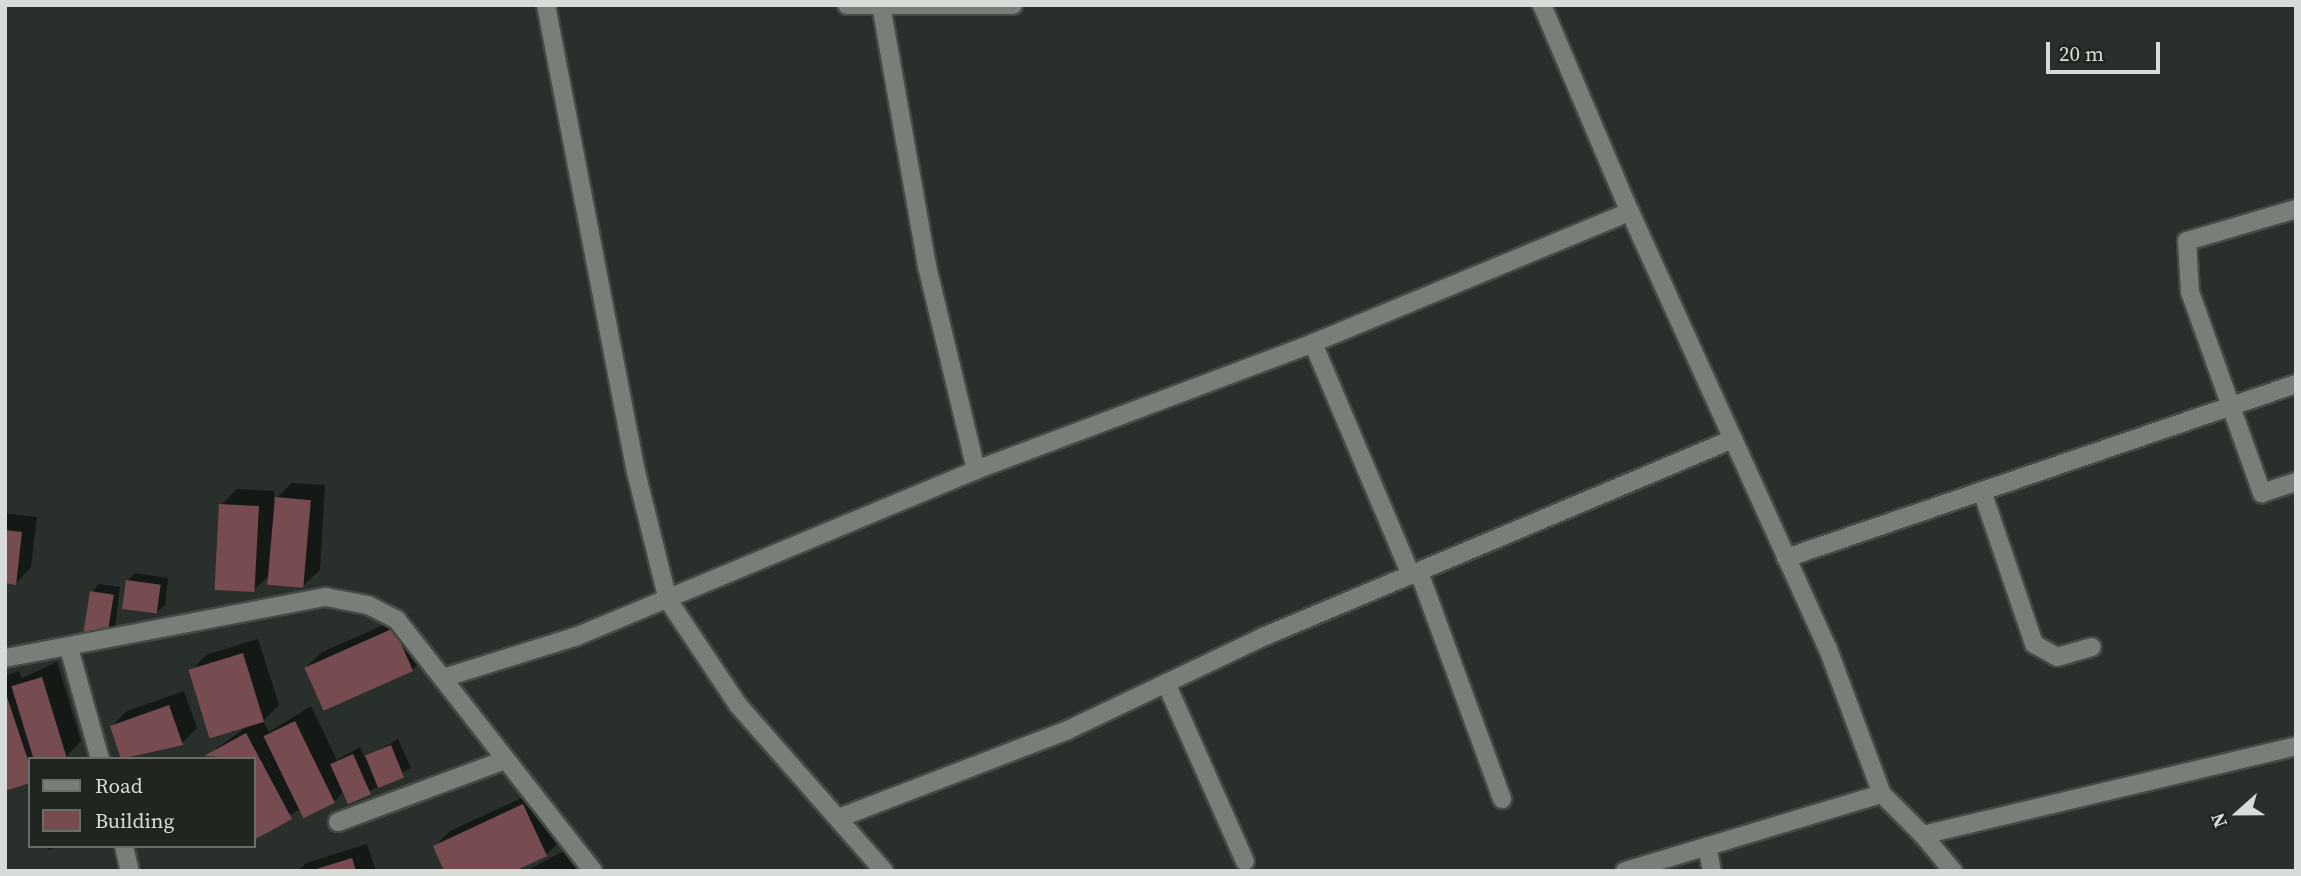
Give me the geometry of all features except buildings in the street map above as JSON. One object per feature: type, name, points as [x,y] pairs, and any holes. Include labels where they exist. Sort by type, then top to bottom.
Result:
[{"type":"street","points":[[546,5],[636,472],[668,600],[738,705],[884,871]]},
{"type":"street","points":[[847,5],[1013,5]]},
{"type":"street","points":[[1542,5],[1629,212],[1786,558],[1882,794],[1923,835],[1953,871]]},
{"type":"street","points":[[881,6],[927,265],[976,470]]},
{"type":"street","points":[[2296,209],[2187,241],[2189,292],[2262,493],[2296,482]]},
{"type":"street","points":[[443,678],[668,600],[976,470],[1313,343],[1629,212]]},
{"type":"street","points":[[1313,343],[1415,573],[1502,799]]},
{"type":"street","points":[[1786,558],[2296,384]]},
{"type":"street","points":[[839,818],[1068,730],[1166,683],[1415,573],[1733,439]]},
{"type":"street","points":[[1982,491],[2034,644],[2057,657],[2092,647]]},
{"type":"street","points":[[5,658],[69,648],[326,597],[368,605],[397,620],[593,871]]},
{"type":"street","points":[[69,648],[99,757]]},
{"type":"street","points":[[1166,683],[1245,861]]},
{"type":"street","points":[[1923,835],[2296,746]]},
{"type":"street","points":[[338,822],[505,760]]},
{"type":"street","points":[[1625,871],[1882,794]]},
{"type":"street","points":[[1707,846],[1712,871]]},
{"type":"street","points":[[125,848],[131,871]]}]
